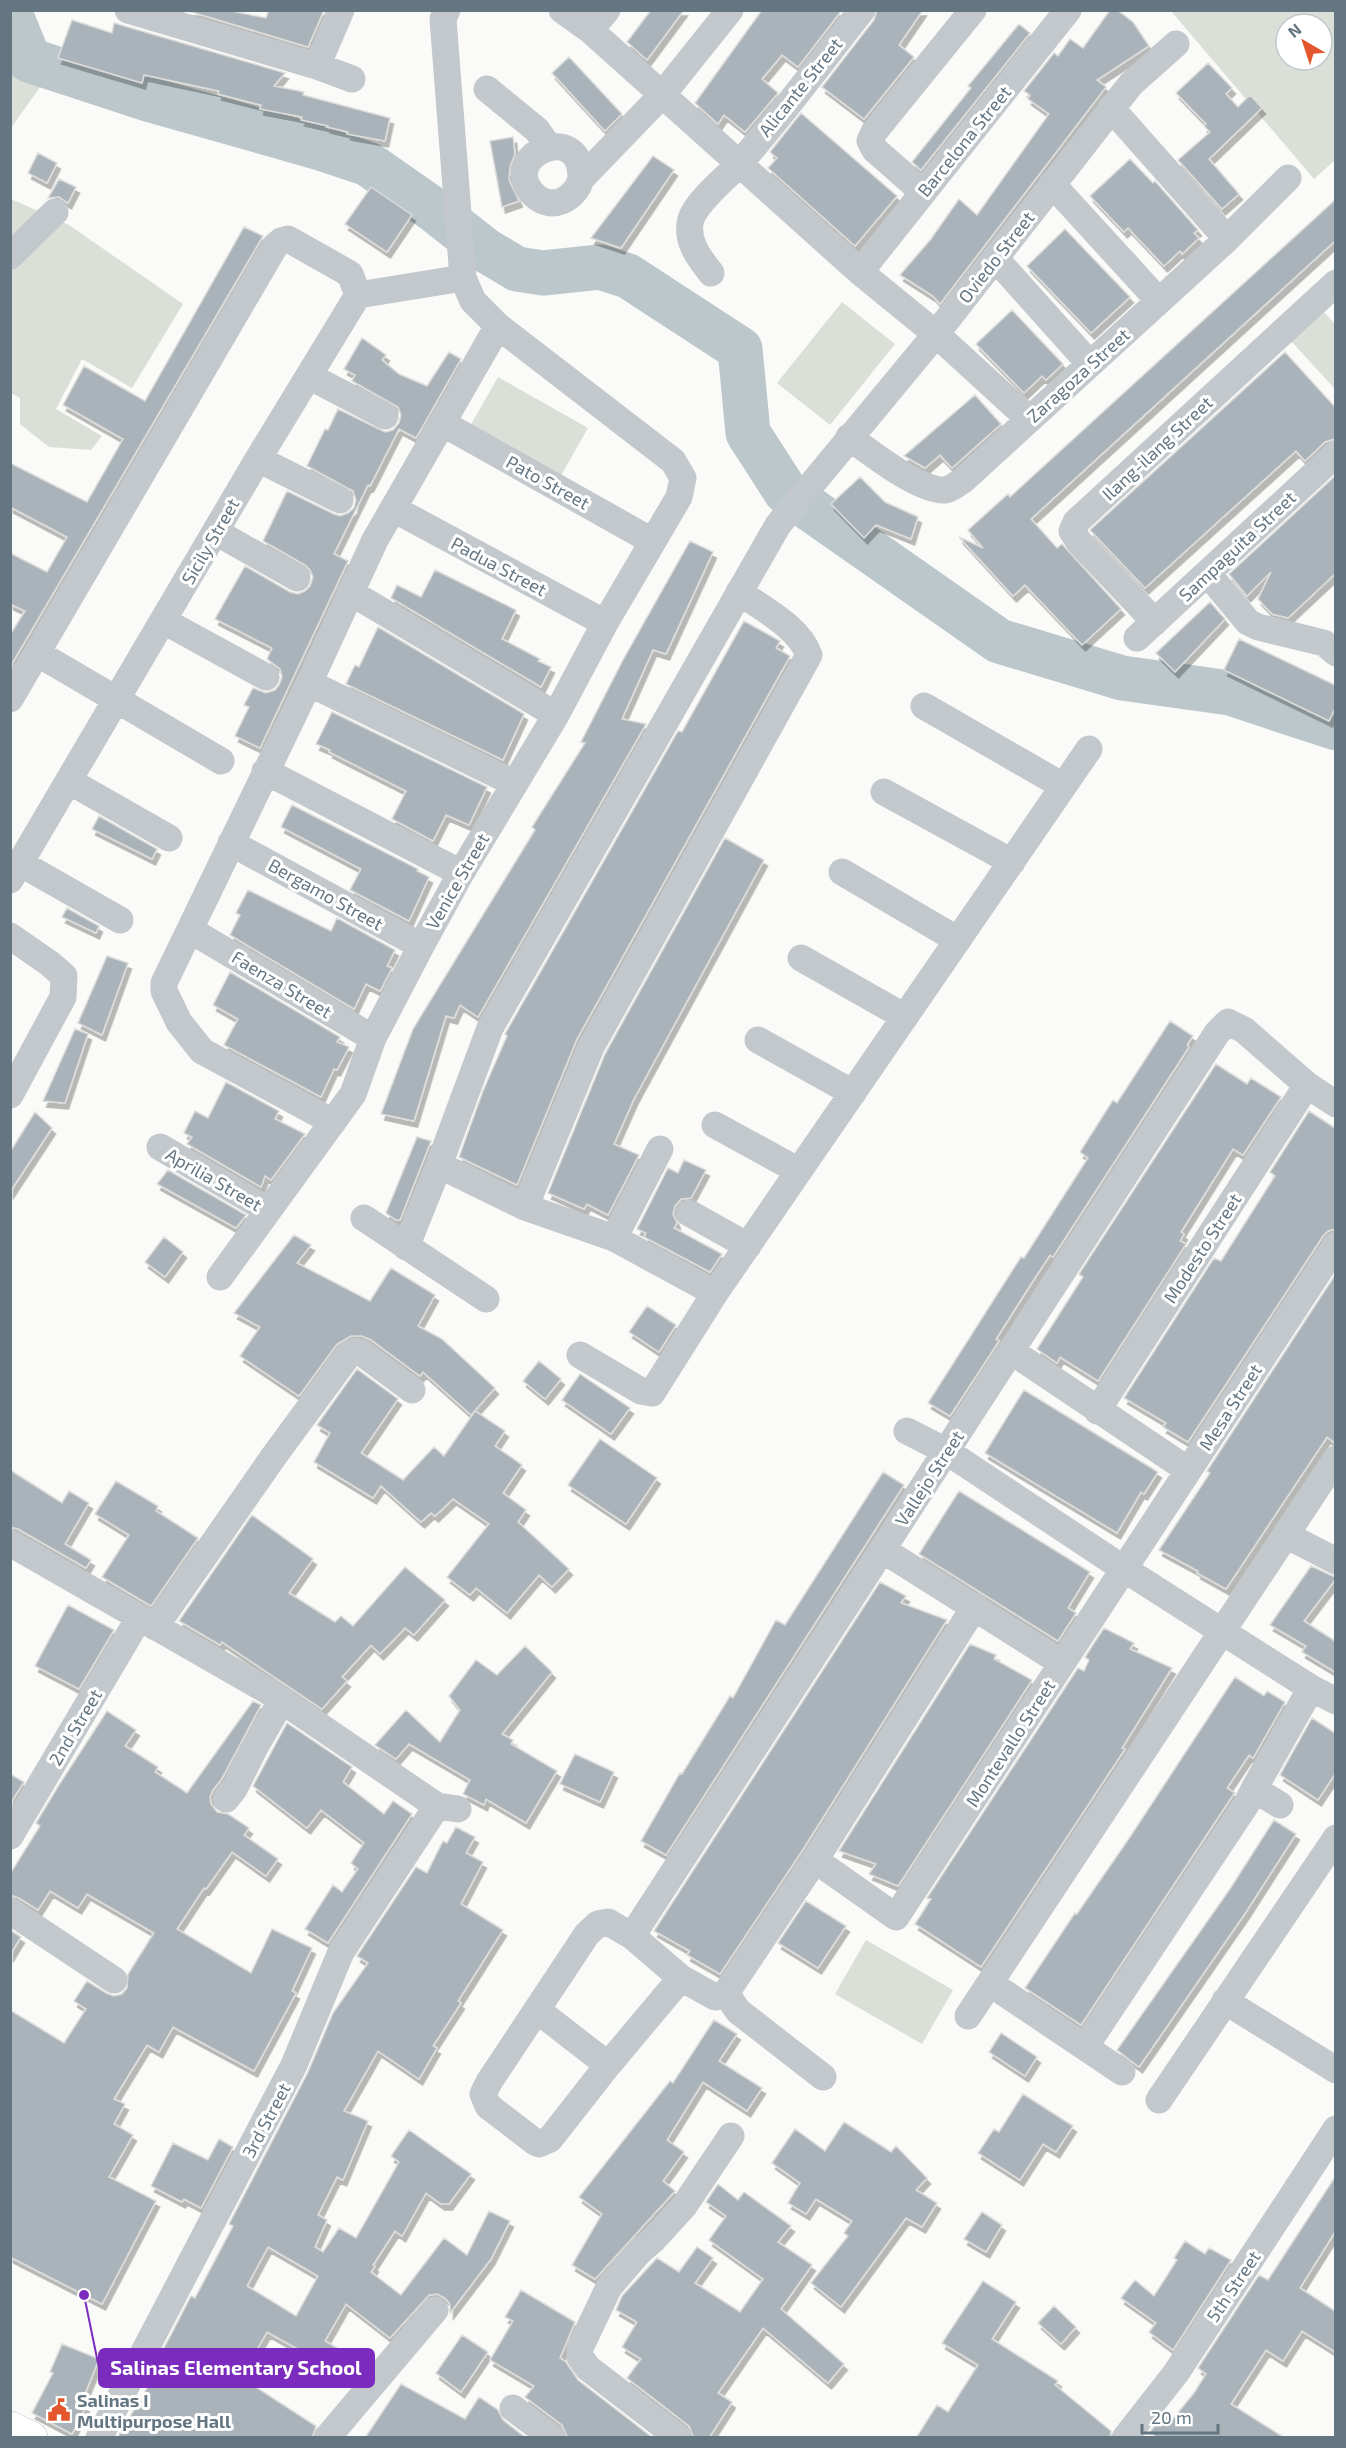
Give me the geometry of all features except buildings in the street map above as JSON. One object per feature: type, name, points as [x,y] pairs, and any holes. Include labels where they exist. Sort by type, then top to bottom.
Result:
[{"type":"main road","points":[[10,2428],[31,2438]]},
{"type":"street","points":[[128,10],[316,66],[352,79]]},
{"type":"street","points":[[316,66],[341,10]]},
{"type":"street","points":[[333,1122],[202,1051],[179,1022],[164,991],[164,983],[309,683],[375,540],[444,424],[498,326],[473,301],[462,265],[443,19],[447,10]]},
{"type":"street","points":[[562,10],[598,20],[662,95],[860,272],[936,334],[1029,419]]},
{"type":"street","points":[[581,179],[581,168],[577,158],[569,151],[559,147],[538,150],[527,164],[526,182],[537,198],[555,203],[572,195],[581,179],[662,95],[730,10]]},
{"type":"street","name":"Alicante Street","points":[[711,273],[696,253],[690,235],[691,220],[698,207],[739,164],[862,10]]},
{"type":"street","points":[[923,192],[874,150],[870,141],[874,132],[973,10]]},
{"type":"street","name":"Barcelona Street","points":[[860,272],[923,192],[1054,15]]},
{"type":"street","name":"Oviedo Street","points":[[406,1247],[490,1028],[778,525],[936,334],[1111,108],[1131,84],[1176,44]]},
{"type":"street","points":[[487,89],[537,130],[548,147]]},
{"type":"street","points":[[1111,108],[1227,238]]},
{"type":"street","name":"Zaragoza Street","points":[[849,437],[887,465],[933,489],[948,490],[962,481],[1159,301],[1288,178]]},
{"type":"street","points":[[1052,184],[1159,301]]},
{"type":"street","points":[[10,256],[55,212]]},
{"type":"street","points":[[10,699],[275,246],[288,239],[350,274],[358,295],[462,265]]},
{"type":"street","points":[[995,258],[1090,364]]},
{"type":"street","name":"Ilang-ilang Street","points":[[1146,630],[1079,542],[1072,531],[1076,522],[1335,283]]},
{"type":"street","name":"Sicily Street","points":[[15,872],[258,459],[358,295]]},
{"type":"street","name":"Venice Street","points":[[220,1277],[353,1094],[373,1038],[421,946],[461,873],[556,715],[652,540],[679,497],[683,478],[673,461],[498,326]]},
{"type":"street","points":[[309,376],[385,416]]},
{"type":"street","name":"Pato Street","points":[[444,424],[652,540]]},
{"type":"street","name":"Sampaguita Street","points":[[1146,630],[1335,454]]},
{"type":"street","points":[[258,459],[340,500]]},
{"type":"street","name":"Padua Street","points":[[393,509],[605,623]]},
{"type":"street","points":[[216,532],[297,578]]},
{"type":"street","points":[[1208,574],[1248,622],[1258,627],[1332,643]]},
{"type":"street","points":[[350,592],[556,715]]},
{"type":"street","points":[[525,1207],[591,1047],[809,655],[805,644],[796,634],[739,592]]},
{"type":"street","points":[[164,621],[266,678]]},
{"type":"street","points":[[37,653],[222,761]]},
{"type":"street","points":[[309,683],[514,783]]},
{"type":"street","points":[[924,706],[1063,786]]},
{"type":"street","points":[[580,1355],[641,1391],[652,1392],[715,1293],[1089,749]]},
{"type":"street","points":[[265,771],[461,873]]},
{"type":"street","points":[[69,781],[169,838]]},
{"type":"street","points":[[884,792],[1011,862]]},
{"type":"street","name":"Bergamo Street","points":[[231,843],[421,946]]},
{"type":"street","points":[[15,872],[120,920]]},
{"type":"street","points":[[842,873],[958,940]]},
{"type":"street","name":"Faenza Street","points":[[190,930],[373,1038]]},
{"type":"street","points":[[10,936],[50,963],[64,976],[63,997],[10,1095]]},
{"type":"street","points":[[801,958],[904,1017]]},
{"type":"street","name":"Vallejo Street","points":[[632,1936],[1216,1033],[1228,1022],[1244,1030],[1307,1085]]},
{"type":"street","points":[[758,1040],[853,1093]]},
{"type":"street","points":[[1307,1085],[1335,1104]]},
{"type":"street","name":"Modesto Street","points":[[1097,1411],[1307,1085]]},
{"type":"street","points":[[715,1125],[800,1171]]},
{"type":"street","name":"Aprilia Street","points":[[160,1147],[268,1210]]},
{"type":"street","points":[[614,1238],[660,1149]]},
{"type":"street","points":[[439,1165],[525,1207],[614,1238],[715,1293]]},
{"type":"street","points":[[689,1213],[748,1246]]},
{"type":"street","points":[[364,1218],[486,1299]]},
{"type":"street","name":"Mesa Street","points":[[1124,1569],[1335,1245]]},
{"type":"street","name":"2nd Street","points":[[10,1836],[147,1622],[349,1354],[357,1351],[362,1353],[412,1390]]},
{"type":"street","points":[[1011,1352],[1188,1470]]},
{"type":"street","points":[[907,1431],[946,1451],[1124,1569],[1335,1701]]},
{"type":"street","points":[[968,2016],[1335,1459]]},
{"type":"street","points":[[1286,1535],[1335,1561]]},
{"type":"street","points":[[10,1543],[282,1700],[234,1789],[226,1798]]},
{"type":"street","points":[[883,1550],[1062,1663]]},
{"type":"street","name":"Montevallo Street","points":[[815,1860],[896,1917],[1124,1569]]},
{"type":"street","points":[[681,1978],[554,2134],[543,2143],[535,2142],[492,2110],[485,2101],[483,2094],[485,2089],[587,1934],[598,1924],[608,1922],[632,1936],[681,1978],[716,1997],[726,1994],[815,1860],[975,1606]]},
{"type":"street","points":[[1084,2047],[1247,1803],[1311,1688]]},
{"type":"street","name":"3rd Street","points":[[99,2438],[294,2065],[341,1952],[448,1807],[282,1700]]},
{"type":"street","points":[[1254,1790],[1280,1805]]},
{"type":"street","points":[[1159,2100],[1335,1838]]},
{"type":"street","points":[[10,1911],[114,1980]]},
{"type":"street","points":[[991,1984],[1122,2072]]},
{"type":"street","points":[[726,1994],[738,2011],[823,2077]]},
{"type":"street","points":[[1225,2001],[1335,2070]]},
{"type":"street","points":[[537,2010],[608,2065]]},
{"type":"street","name":"5th Street","points":[[1125,2438],[1176,2373],[1335,2129]]},
{"type":"street","points":[[679,2438],[588,2368],[580,2357],[580,2348],[609,2287],[684,2206],[731,2136]]},
{"type":"street","points":[[327,2438],[435,2310]]},
{"type":"street","points":[[513,2408],[553,2438]]},
{"type":"shaded area","points":[[1171,11],[1335,11],[1335,160],[1314,179]]},
{"type":"shaded area","points":[[11,45],[45,80],[11,128]]},
{"type":"shaded area","points":[[11,199],[69,225],[183,304],[132,388],[82,359],[56,409],[102,436],[91,450],[49,447],[20,424],[20,398],[11,393]]},
{"type":"shaded area","points":[[842,302],[895,344],[830,425],[777,383]]},
{"type":"shaded area","points":[[1323,311],[1335,324],[1335,389],[1291,341]]},
{"type":"shaded area","points":[[498,377],[588,428],[559,479],[469,428]]},
{"type":"shaded area","points":[[866,1940],[953,1990],[922,2044],[835,1994]]},
{"type":"waterway","points":[[10,13],[29,60],[148,99],[317,147],[368,164],[434,210],[485,250],[517,269],[543,273],[600,267],[628,276],[740,349],[748,433],[786,492],[999,641],[1122,678],[1230,693],[1336,728]]},
{"type":"place","name":"Salinas Elementary School","points":[[84,2295]]},
{"type":"place","name":"Salinas I Multipurpose Hall","points":[[59,2410]]}]
